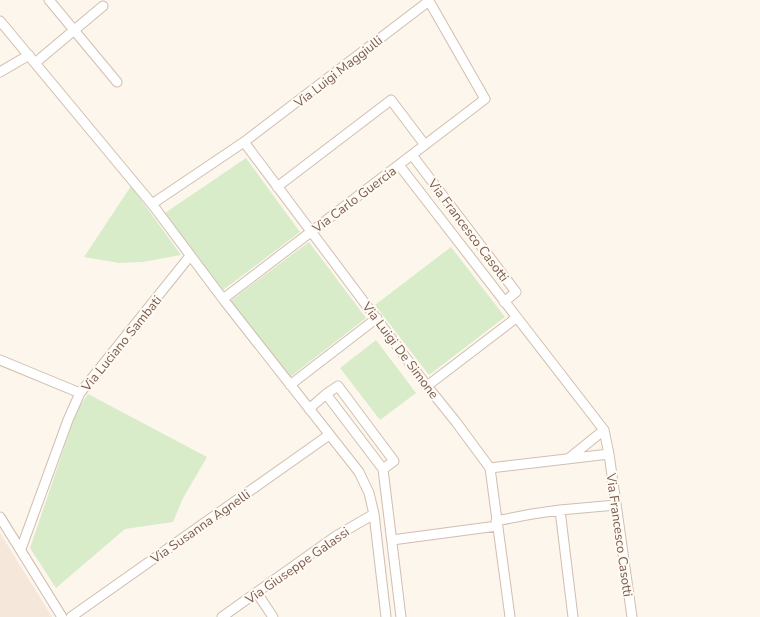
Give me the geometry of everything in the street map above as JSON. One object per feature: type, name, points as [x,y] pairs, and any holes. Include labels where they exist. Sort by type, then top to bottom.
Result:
[{"type":"street","points":[[49,0],[117,82]]},
{"type":"street","name":"Via Luigi Maggiulli","points":[[152,204],[244,142],[428,1],[485,99]]},
{"type":"street","points":[[35,63],[103,6]]},
{"type":"street","points":[[0,21],[152,204],[223,299],[359,472],[369,493],[374,514],[386,617]]},
{"type":"street","points":[[0,72],[29,55]]},
{"type":"street","name":"Via Carlo Guercia","points":[[223,299],[485,99]]},
{"type":"street","points":[[277,187],[391,100],[425,145]]},
{"type":"street","name":"Via Luigi De Simone","points":[[244,142],[310,232],[490,468]]},
{"type":"street","name":"Via Francesco Casotti","points":[[412,155],[516,292],[504,302]]},
{"type":"street","name":"Via Francesco Casotti","points":[[399,165],[604,430],[609,454],[632,617]]},
{"type":"street","name":"Via Luciano Sambati","points":[[21,549],[68,420],[80,393],[190,256]]},
{"type":"street","points":[[290,385],[377,318]]},
{"type":"street","points":[[427,386],[516,318]]},
{"type":"street","points":[[0,360],[80,393]]},
{"type":"street","points":[[309,409],[338,386],[394,461],[383,469]]},
{"type":"street","points":[[326,394],[383,469],[401,617]]},
{"type":"street","points":[[568,459],[604,430]]},
{"type":"street","name":"Via Susanna Agnelli","points":[[71,617],[329,435]]},
{"type":"street","points":[[510,617],[490,468],[609,454]]},
{"type":"street","points":[[392,540],[497,524],[532,514],[616,505]]},
{"type":"street","points":[[560,510],[573,617]]},
{"type":"street","name":"Via Giuseppe Galassi","points":[[222,617],[336,536],[374,514]]},
{"type":"street","points":[[0,517],[62,617]]},
{"type":"street","points":[[257,593],[273,617]]},
{"type":"shaded area","points":[[0,533],[46,607],[52,617],[0,617]]},
{"type":"green space","points":[[246,158],[300,232],[223,290],[165,213]]},
{"type":"green space","points":[[131,186],[181,255],[143,262],[119,263],[84,257]]},
{"type":"green space","points":[[309,242],[366,318],[290,377],[230,301]]},
{"type":"green space","points":[[451,247],[505,317],[429,375],[375,305]]},
{"type":"green space","points":[[376,340],[416,393],[380,420],[340,368]]},
{"type":"green space","points":[[88,394],[207,457],[183,498],[173,522],[125,529],[56,588],[30,548],[77,410]]}]
